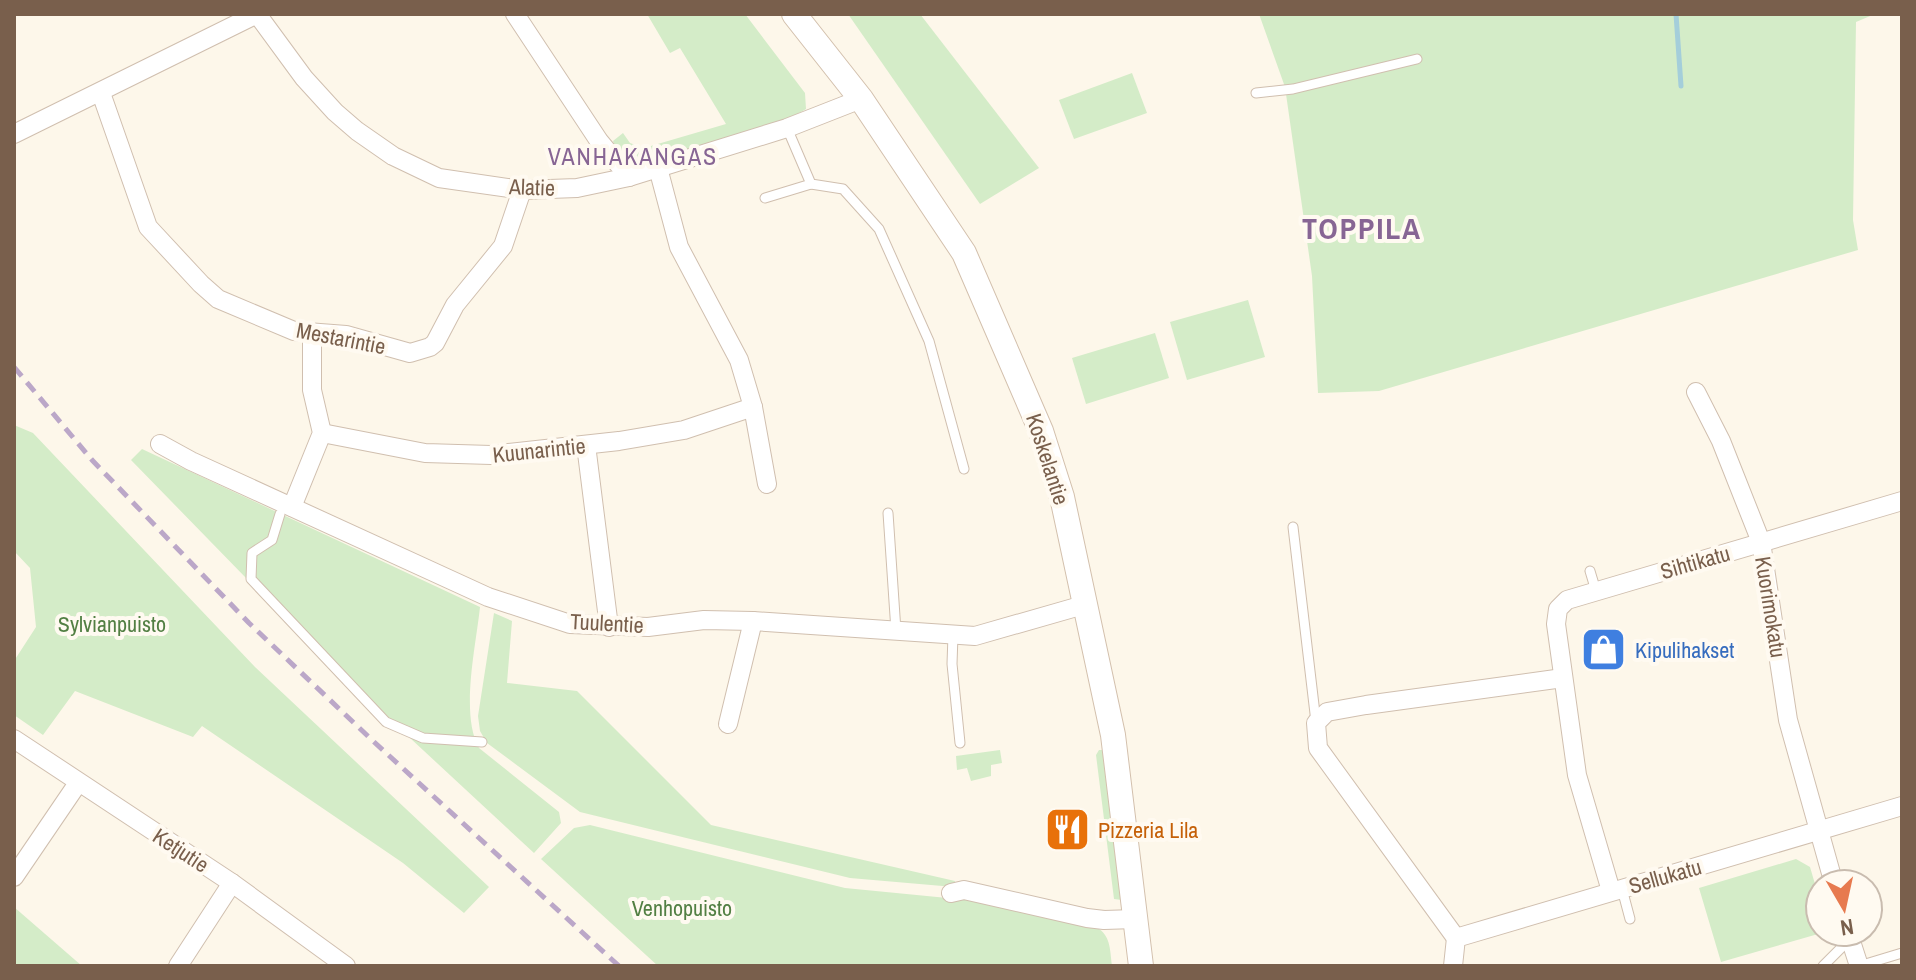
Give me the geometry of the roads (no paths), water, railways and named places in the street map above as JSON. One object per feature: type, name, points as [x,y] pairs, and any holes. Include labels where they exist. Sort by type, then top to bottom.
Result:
[{"type":"main road","name":"Koskelantie","points":[[794,14],[861,99],[964,253],[1041,431],[1062,497],[1113,735],[1141,966]]},
{"type":"street","points":[[14,134],[257,14]]},
{"type":"street","name":"Alatie","points":[[257,14],[304,78],[335,112],[393,156],[439,178],[522,190],[577,188],[629,177],[787,128],[861,99]]},
{"type":"street","points":[[515,14],[599,141],[629,177]]},
{"type":"street","name":"Mestarintie","points":[[101,93],[148,227],[218,299],[294,331],[346,335],[410,353],[430,347],[455,305],[503,246],[522,190]]},
{"type":"street","points":[[658,168],[679,247],[739,360],[753,407],[767,484]]},
{"type":"street","points":[[286,510],[322,433],[312,390],[312,334]]},
{"type":"street","name":"Kuorimokatu","points":[[1696,392],[1721,441],[1761,542],[1788,720],[1829,868]]},
{"type":"street","name":"Kuunarintie","points":[[322,433],[425,453],[491,455],[684,430],[753,407]]},
{"type":"street","name":"Tuulentie","points":[[160,444],[286,510],[488,597],[570,624],[648,627],[704,620],[753,621],[975,636],[1087,604]]},
{"type":"street","points":[[586,445],[609,627]]},
{"type":"street","name":"Sihtikatu","points":[[1563,678],[1556,624],[1558,609],[1567,600],[1902,501]]},
{"type":"street","points":[[728,724],[753,621]]},
{"type":"street","points":[[1453,966],[1456,938],[1318,748],[1321,717],[1563,678],[1577,775],[1616,890]]},
{"type":"street","name":"Ketjutie","points":[[14,739],[232,883],[346,966]]},
{"type":"street","points":[[14,877],[78,783]]},
{"type":"street","name":"Sellukatu","points":[[1456,938],[1902,806]]},
{"type":"street","points":[[178,966],[232,883]]},
{"type":"street","points":[[951,893],[964,890],[1104,920],[1135,919]]},
{"type":"lane","points":[[1256,93],[1293,89],[1417,59]]},
{"type":"lane","points":[[787,128],[811,184]]},
{"type":"lane","points":[[765,198],[811,184],[843,189],[879,229],[929,341],[964,469]]},
{"type":"lane","points":[[286,510],[272,540],[252,553],[251,579],[386,722],[423,738],[482,742]]},
{"type":"lane","points":[[888,513],[896,631]]},
{"type":"lane","points":[[1293,527],[1321,717]]},
{"type":"lane","points":[[1590,571],[1596,591]]},
{"type":"lane","points":[[953,634],[952,664],[960,743]]},
{"type":"lane","points":[[1616,890],[1630,919]]},
{"type":"lane","points":[[1823,966],[1839,948]]},
{"type":"lane","points":[[1859,966],[1902,953]]},
{"type":"waterway","points":[[1676,14],[1681,86]]},
{"type":"railway","points":[[14,367],[92,460],[249,623],[619,966]]},
{"type":"place","name":"Kipulihakset","points":[[1604,650]]},
{"type":"place","name":"Pizzeria Lila","points":[[1067,830]]},
{"type":"district","name":"VANHAKANGAS","points":[[633,156]]},
{"type":"district","name":"TOPPILA","points":[[1362,228]]},
{"type":"park label","name":"Sylvianpuisto","points":[[112,624]]},
{"type":"park label","name":"Venhopuisto","points":[[682,908]]}]
